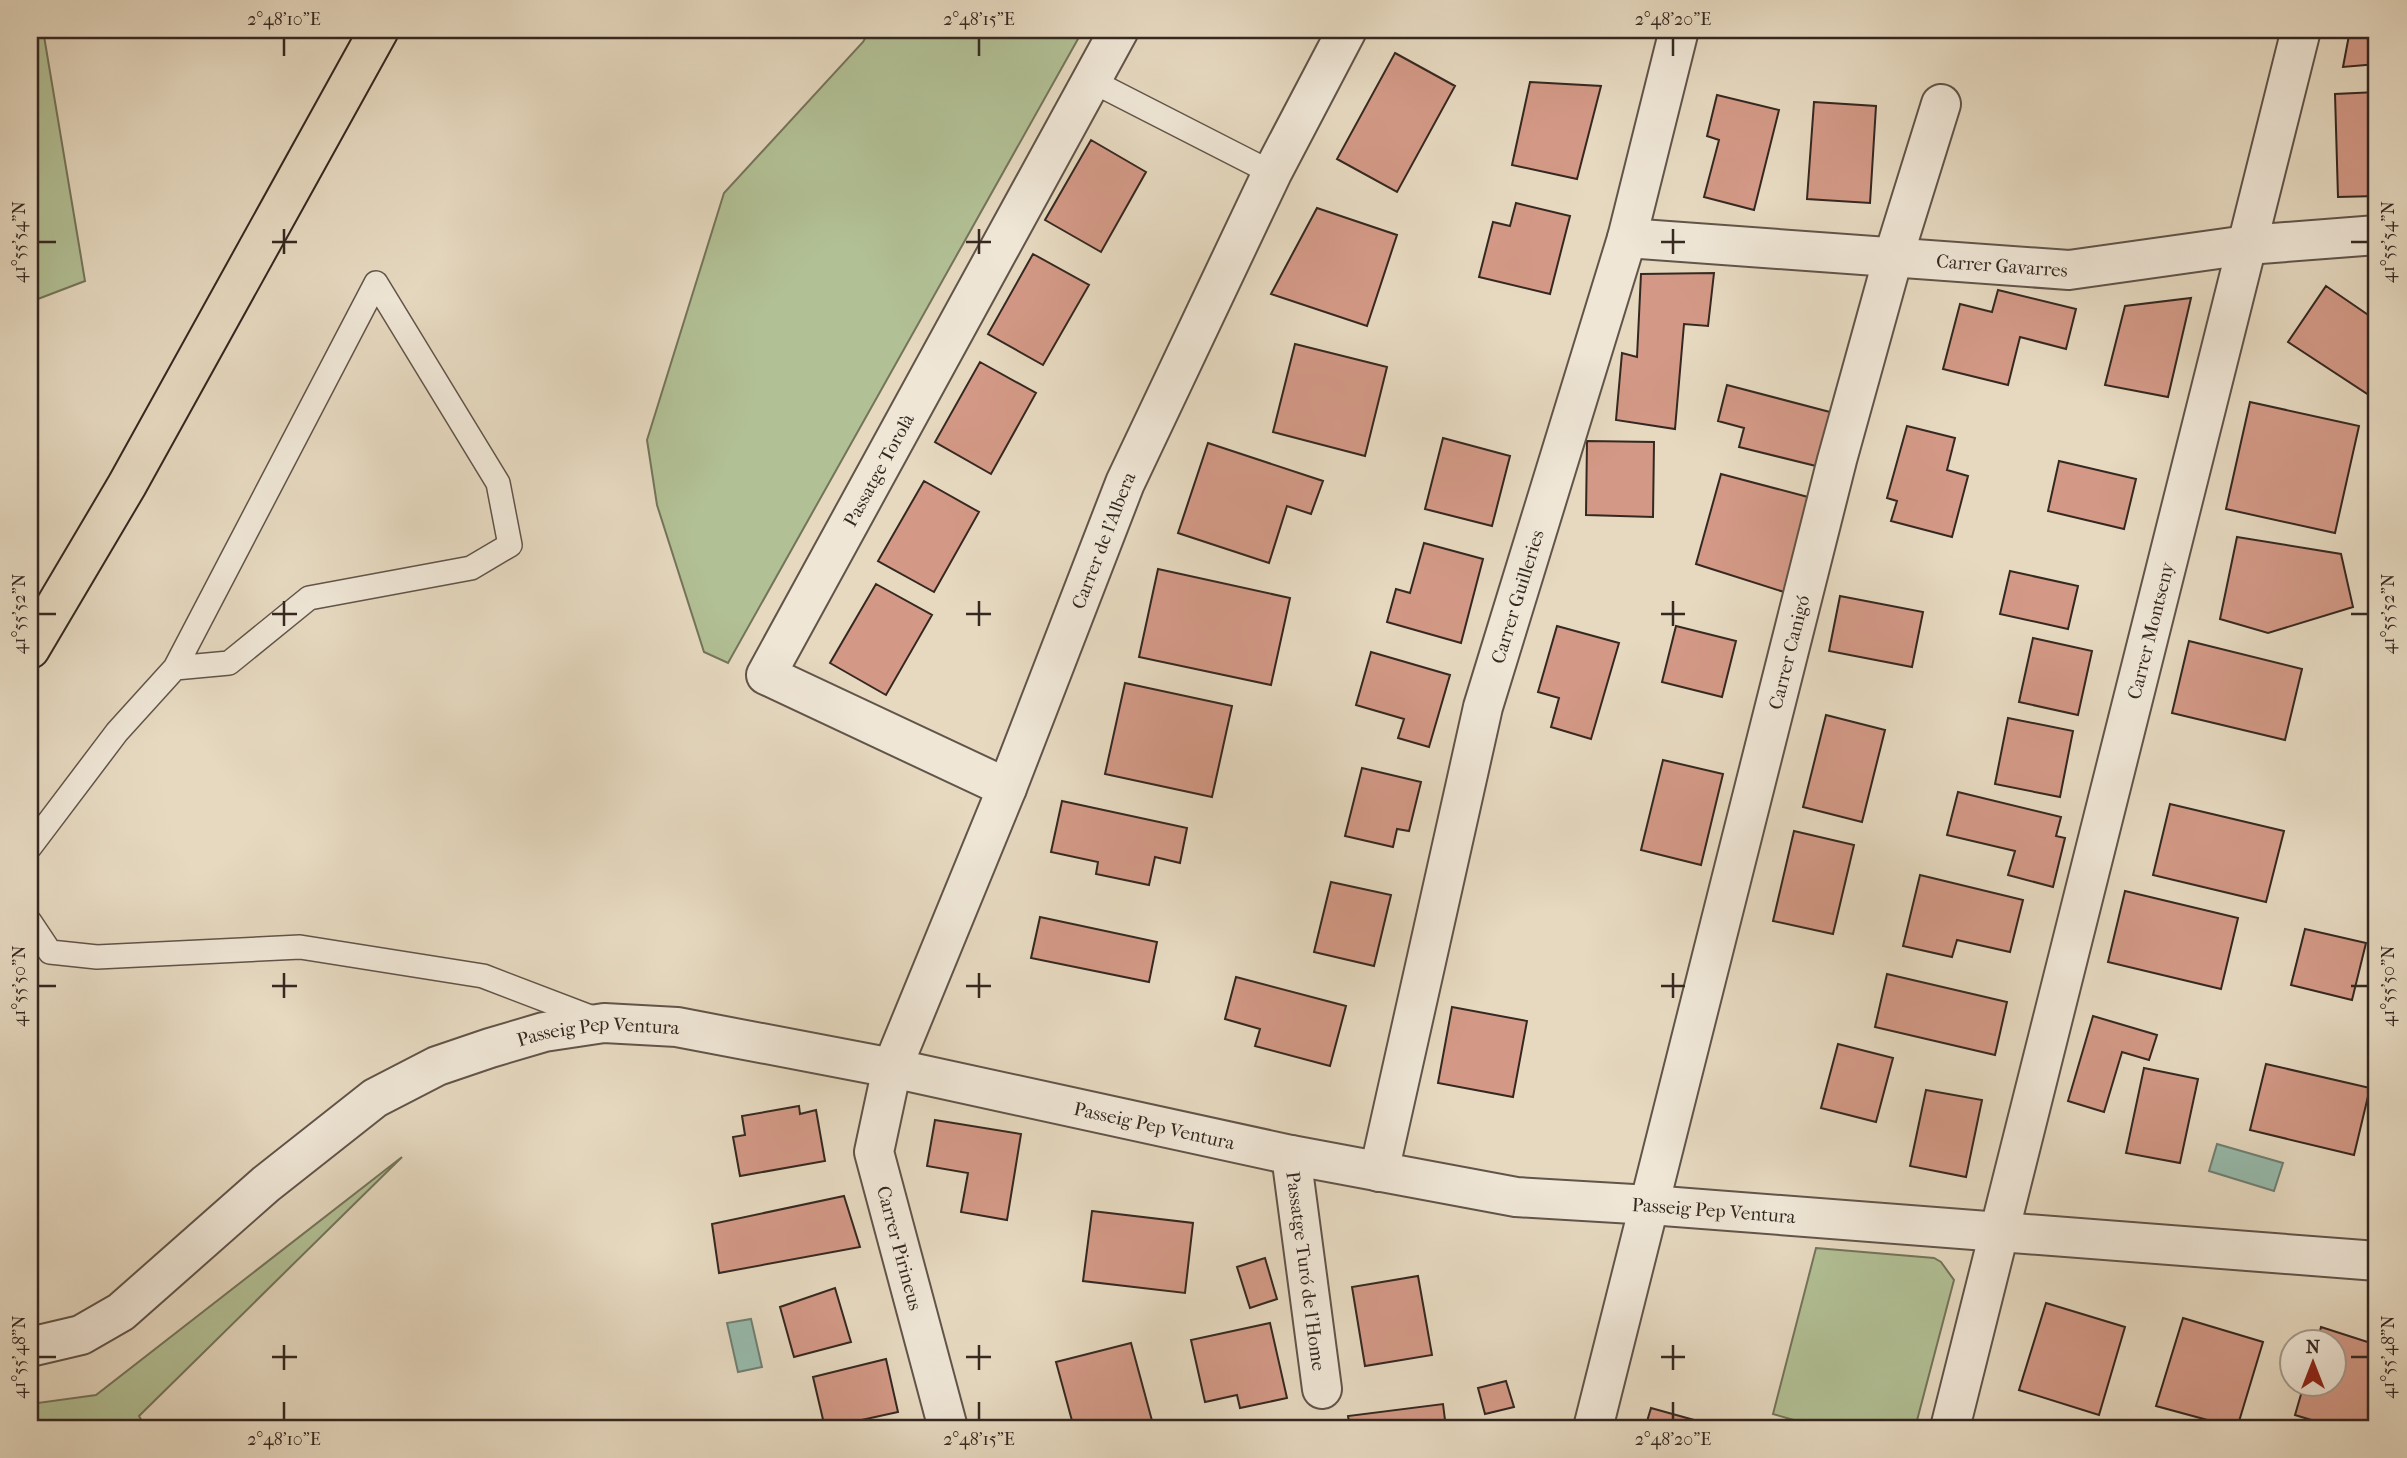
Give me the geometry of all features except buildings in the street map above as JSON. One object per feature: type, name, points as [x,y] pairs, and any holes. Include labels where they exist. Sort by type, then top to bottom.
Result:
[{"type":"highway","points":[[30,649],[127,485],[379,30]]},
{"type":"street","name":"Passatge Torolà","points":[[1007,788],[766,675],[1119,30]]},
{"type":"street","name":"Carrer de l'Albera","points":[[892,1068],[1007,788],[1125,482],[1272,173],[1347,30]]},
{"type":"street","name":"Carrer Guilleries","points":[[1379,1172],[1483,708],[1627,238],[1679,30]]},
{"type":"street","name":"Carrer Montseny","points":[[1951,1428],[2301,30]]},
{"type":"street","name":"Carrer Canigó","points":[[1593,1428],[1837,460],[1893,258],[1941,104]]},
{"type":"street","name":"Carrer Gavarres","points":[[1627,238],[2069,270],[2247,245],[2377,235]]},
{"type":"street","name":"Passeig Pep Ventura","points":[[30,1347],[80,1335],[121,1312],[267,1184],[375,1098],[437,1066],[463,1057],[544,1032],[604,1023],[677,1027],[892,1068],[1291,1155],[1516,1198],[1650,1205],[2377,1261]]},
{"type":"street","name":"Carrer Pirineus","points":[[892,1068],[874,1152],[948,1428]]},
{"type":"street","name":"Passatge Turó de l'Home","points":[[1291,1155],[1322,1389]]},
{"type":"lane","points":[[1090,80],[1272,173]]},
{"type":"lane","points":[[30,847],[117,732],[175,668],[376,283],[498,483],[510,545],[471,568],[309,598],[229,663],[175,668]]},
{"type":"lane","points":[[30,922],[50,952],[97,957],[300,947],[484,976],[604,1023]]},
{"type":"shaded area","points":[[30,30],[43,30],[85,281],[30,302]]},
{"type":"shaded area","points":[[870,30],[1083,30],[728,663],[704,652],[657,505],[647,440],[724,193],[863,42]]},
{"type":"shaded area","points":[[2217,1144],[2283,1163],[2274,1191],[2209,1171]]},
{"type":"shaded area","points":[[402,1157],[139,1416],[146,1428],[30,1428],[30,1404],[96,1395]]},
{"type":"shaded area","points":[[1816,1248],[1934,1258],[1941,1262],[1954,1280],[1915,1428],[1822,1428],[1773,1414]]},
{"type":"shaded area","points":[[751,1319],[762,1367],[738,1372],[727,1323]]}]
